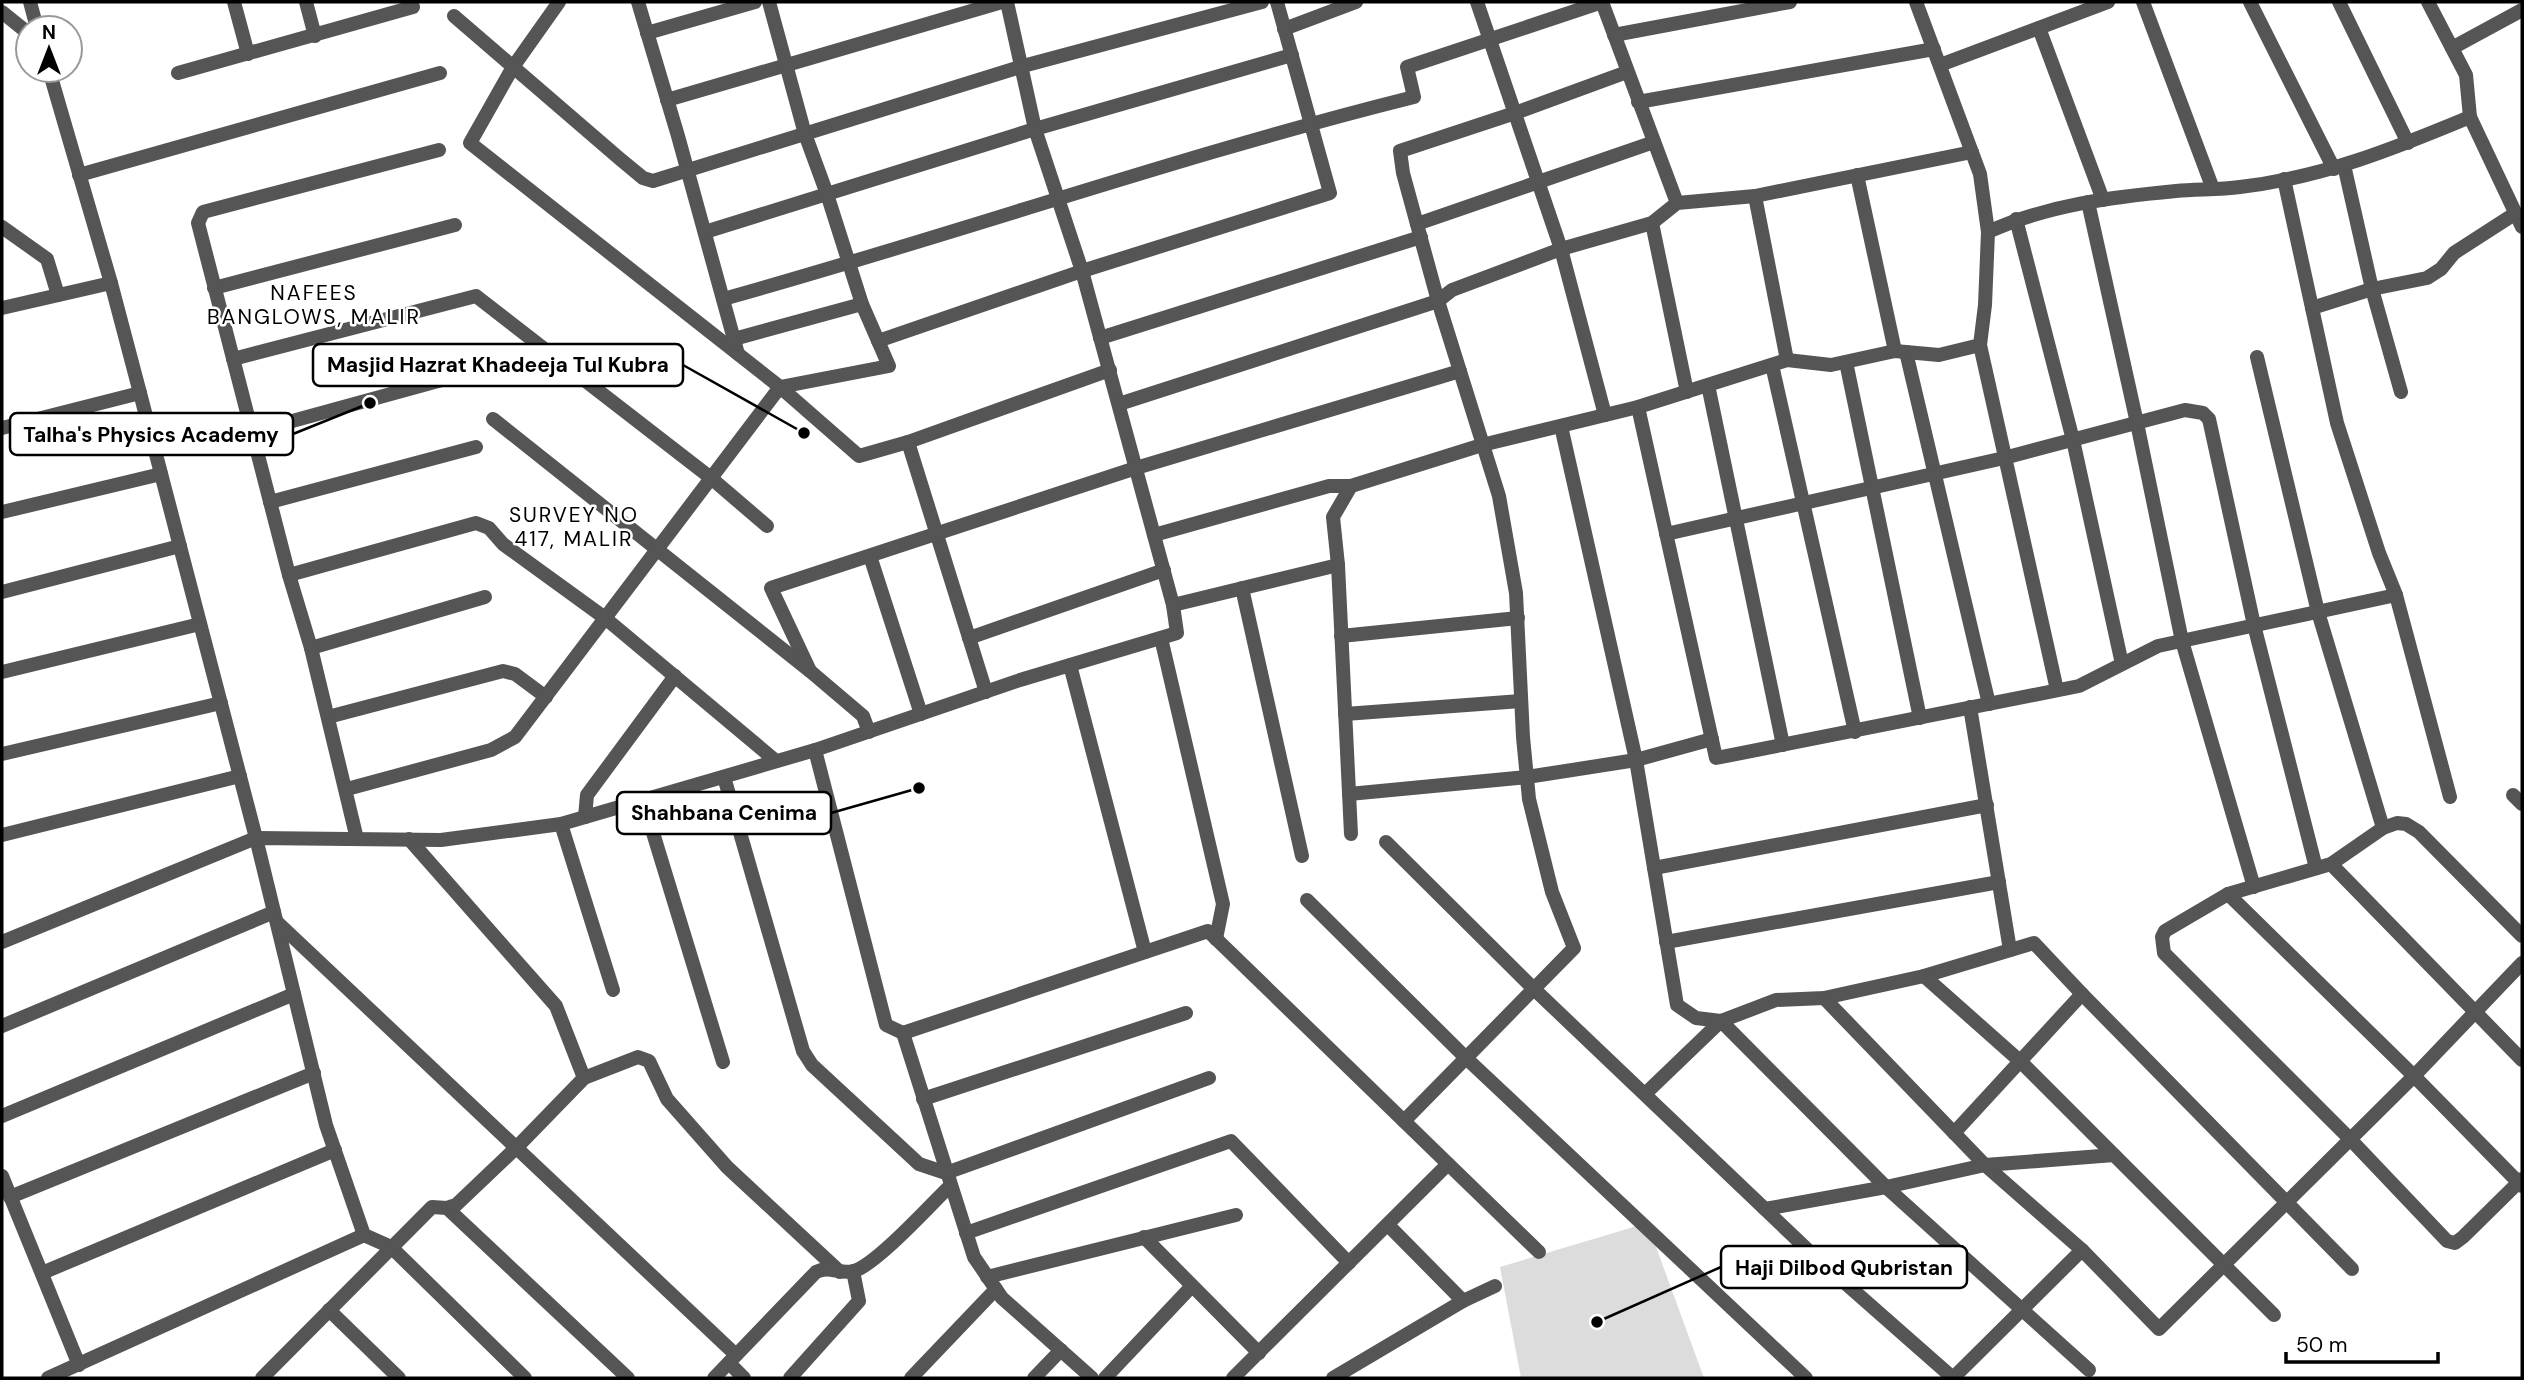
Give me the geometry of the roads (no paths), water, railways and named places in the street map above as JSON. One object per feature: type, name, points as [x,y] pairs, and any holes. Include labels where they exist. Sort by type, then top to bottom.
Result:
[{"type":"street","points":[[234,2],[248,54]]},
{"type":"street","points":[[306,2],[316,36]]},
{"type":"street","points":[[178,73],[413,7],[411,2]]},
{"type":"street","points":[[559,2],[513,67],[470,143],[780,387],[859,456],[908,442],[1110,370]]},
{"type":"street","points":[[638,2],[688,170],[738,354]]},
{"type":"street","points":[[647,33],[755,2]]},
{"type":"street","points":[[347,789],[491,750],[515,737],[780,387],[889,366],[862,304],[805,135],[769,2]]},
{"type":"street","points":[[2,942],[256,838],[441,840],[561,824],[815,750],[986,692],[1177,633],[1164,569],[1110,370],[1060,199],[1035,129],[1023,66],[1004,2],[667,100]]},
{"type":"street","points":[[454,16],[643,178],[653,181],[1023,66],[1262,2]]},
{"type":"street","points":[[878,341],[1082,271],[1330,193],[1277,2]]},
{"type":"street","points":[[1284,29],[1356,2]]},
{"type":"street","points":[[1477,2],[1561,249],[1605,415]]},
{"type":"street","points":[[723,299],[848,264],[1311,123],[1413,97],[1407,67],[1602,2],[1677,203]]},
{"type":"street","points":[[1614,35],[1790,2]]},
{"type":"street","points":[[1916,2],[1980,174],[1988,232],[1980,345],[2057,690]]},
{"type":"street","points":[[1940,65],[2108,2]]},
{"type":"street","points":[[2143,2],[2213,189]]},
{"type":"street","points":[[2250,2],[2339,167],[2401,392]]},
{"type":"street","points":[[2339,2],[2408,143]]},
{"type":"street","points":[[2312,308],[2372,289],[2427,278],[2441,269],[2454,253],[2519,220],[2470,117],[2466,75],[2428,2]]},
{"type":"street","points":[[2452,48],[2522,10]]},
{"type":"street","points":[[2039,28],[2103,200]]},
{"type":"street","points":[[1638,102],[1934,49]]},
{"type":"street","points":[[705,232],[1035,129],[1292,55]]},
{"type":"street","points":[[1404,1121],[1574,948],[1552,892],[1529,799],[1516,593],[1499,496],[1438,301],[1403,173],[1400,151],[1627,72]]},
{"type":"street","points":[[79,174],[440,73]]},
{"type":"street","points":[[53,84],[111,283],[256,838],[314,1073],[335,1150],[364,1235],[391,1247],[525,1378]]},
{"type":"street","points":[[1988,232],[2016,219],[2088,202],[2241,187],[2339,167],[2408,143],[2470,117]]},
{"type":"street","points":[[1100,338],[1419,230],[1538,183],[1654,142]]},
{"type":"street","points":[[358,839],[312,648],[289,575],[198,223],[203,212],[439,150]]},
{"type":"street","points":[[1119,404],[1438,301],[1452,290],[1561,249],[1652,223],[1677,203],[1755,196],[1972,152]]},
{"type":"street","points":[[1857,175],[1900,351],[1935,472],[1989,704]]},
{"type":"street","points":[[2284,178],[2337,423],[2379,553],[2396,595],[2450,797]]},
{"type":"street","points":[[1755,196],[1787,360]]},
{"type":"street","points":[[2088,202],[2182,641],[2254,887]]},
{"type":"street","points":[[2016,219],[2073,440],[2122,664]]},
{"type":"street","points":[[1652,223],[1687,392]]},
{"type":"street","points":[[214,288],[455,225]]},
{"type":"street","points":[[2,227],[47,259],[58,295]]},
{"type":"street","points":[[2,308],[111,283]]},
{"type":"street","points":[[233,359],[476,296],[711,478],[767,526]]},
{"type":"street","points":[[734,339],[862,304]]},
{"type":"street","points":[[1154,535],[1329,486],[1351,486],[1482,445],[1638,407],[1787,360],[1831,365],[1900,351],[1939,355],[1980,345]]},
{"type":"street","points":[[2258,357],[2318,611],[2383,828]]},
{"type":"street","points":[[1846,362],[1920,718]]},
{"type":"street","points":[[1772,365],[1855,732]]},
{"type":"street","points":[[155,450],[251,429],[471,372]]},
{"type":"street","points":[[810,671],[771,588],[1136,468],[1460,372]]},
{"type":"street","points":[[1708,385],[1783,745]]},
{"type":"street","points":[[2,428],[140,393]]},
{"type":"street","points":[[1638,407],[1716,758],[2079,686],[2158,646],[2396,595]]},
{"type":"street","points":[[1666,534],[2004,458],[2185,410],[2203,413],[2209,419],[2254,625],[2316,868]]},
{"type":"street","points":[[493,419],[810,671],[863,716],[869,732]]},
{"type":"street","points":[[1561,426],[1636,760],[1677,1005],[1696,1018],[1720,1021],[1886,1187],[2089,1370]]},
{"type":"street","points":[[908,442],[986,692]]},
{"type":"street","points":[[270,502],[476,447]]},
{"type":"street","points":[[2,512],[161,474]]},
{"type":"street","points":[[1351,486],[1333,517],[1338,565],[1351,834]]},
{"type":"street","points":[[289,575],[476,523],[489,528],[503,544],[605,618],[776,761]]},
{"type":"street","points":[[2,592],[180,546]]},
{"type":"street","points":[[870,556],[921,714]]},
{"type":"street","points":[[1173,605],[1338,565]]},
{"type":"street","points":[[969,638],[1164,569]]},
{"type":"street","points":[[1241,588],[1302,856]]},
{"type":"street","points":[[312,648],[485,597]]},
{"type":"street","points":[[1341,636],[1517,618]]},
{"type":"street","points":[[2,672],[200,624]]},
{"type":"street","points":[[1161,638],[1223,904],[1216,939]]},
{"type":"street","points":[[1070,665],[1145,952]]},
{"type":"street","points":[[328,717],[503,671],[515,674],[546,696]]},
{"type":"street","points":[[585,817],[587,795],[675,676]]},
{"type":"street","points":[[1345,714],[1521,701]]},
{"type":"street","points":[[2,754],[221,703]]},
{"type":"street","points":[[1970,707],[2010,950]]},
{"type":"street","points":[[1349,794],[1527,777],[1636,760],[1712,739]]},
{"type":"street","points":[[815,750],[886,1025],[903,1033],[1208,931],[1539,1252]]},
{"type":"street","points":[[2,835],[240,776]]},
{"type":"street","points":[[724,777],[803,1051],[812,1065],[919,1164],[948,1179]]},
{"type":"street","points":[[643,800],[723,1062]]},
{"type":"street","points":[[1654,868],[1987,806]]},
{"type":"street","points":[[2228,894],[2521,1182],[2455,1243],[2447,1241],[2350,1139],[2164,953],[2162,937],[2165,931],[2228,894],[2331,864],[2383,828],[2397,823],[2406,824],[2419,832],[2522,936]]},
{"type":"street","points":[[561,824],[613,990]]},
{"type":"street","points":[[409,839],[556,1006],[584,1079]]},
{"type":"street","points":[[1386,842],[1534,989],[1811,1253],[1953,1378],[2082,1250]]},
{"type":"street","points":[[2331,864],[2522,1060]]},
{"type":"street","points":[[1666,942],[1999,882]]},
{"type":"street","points":[[1307,900],[1466,1058],[1806,1378]]},
{"type":"street","points":[[2,1026],[276,917]]},
{"type":"street","points":[[276,917],[732,1359],[744,1378]]},
{"type":"street","points":[[1645,1094],[1720,1021],[1776,1000],[1824,998],[1924,976],[2034,943],[2352,1269]]},
{"type":"street","points":[[1824,998],[1985,1165],[2082,1250],[2159,1329],[2414,1076],[2522,963]]},
{"type":"street","points":[[1924,976],[2021,1062],[2274,1315]]},
{"type":"street","points":[[2,1116],[294,994]]},
{"type":"street","points":[[1954,1133],[2082,994]]},
{"type":"street","points":[[923,1099],[1186,1013]]},
{"type":"street","points":[[903,1033],[974,1257],[1002,1298],[1092,1378]]},
{"type":"street","points":[[264,1378],[432,1207],[447,1208],[456,1205],[584,1079],[638,1057],[649,1061],[667,1099],[727,1167],[846,1272],[859,1301],[790,1378]]},
{"type":"street","points":[[10,1197],[314,1073]]},
{"type":"street","points":[[714,1378],[816,1272],[827,1268],[846,1272],[872,1260],[948,1179],[1209,1078]]},
{"type":"street","points":[[965,1233],[1231,1141],[1349,1263]]},
{"type":"street","points":[[42,1273],[335,1150]]},
{"type":"street","points":[[1765,1209],[1886,1187],[1985,1165],[2114,1156]]},
{"type":"street","points":[[1233,1378],[1448,1164]]},
{"type":"street","points":[[2,1176],[79,1365]]},
{"type":"street","points":[[447,1208],[628,1378]]},
{"type":"street","points":[[911,1378],[992,1283],[1144,1237],[1236,1215]]},
{"type":"street","points":[[1388,1225],[1463,1301]]},
{"type":"street","points":[[48,1378],[364,1235]]},
{"type":"street","points":[[1144,1237],[1259,1353]]},
{"type":"street","points":[[1105,1378],[1192,1286]]},
{"type":"street","points":[[1333,1378],[1463,1301],[1495,1286]]},
{"type":"street","points":[[329,1310],[399,1378]]},
{"type":"street","points":[[1034,1378],[1061,1350]]},
{"type":"place","name":"Talha's Physics Academy","points":[[370,403]]},
{"type":"place","name":"Masjid Hazrat Khadeeja Tul Kubra","points":[[804,433]]},
{"type":"place","name":"Shahbana Cenima","points":[[919,788]]},
{"type":"place","name":"Haji Dilbod Qubristan","points":[[1597,1322]]},
{"type":"district","name":"NAFEES BANGLOWS, MALIR","points":[[314,305]]},
{"type":"district","name":"SURVEY NO 417, MALIR","points":[[574,527]]}]
